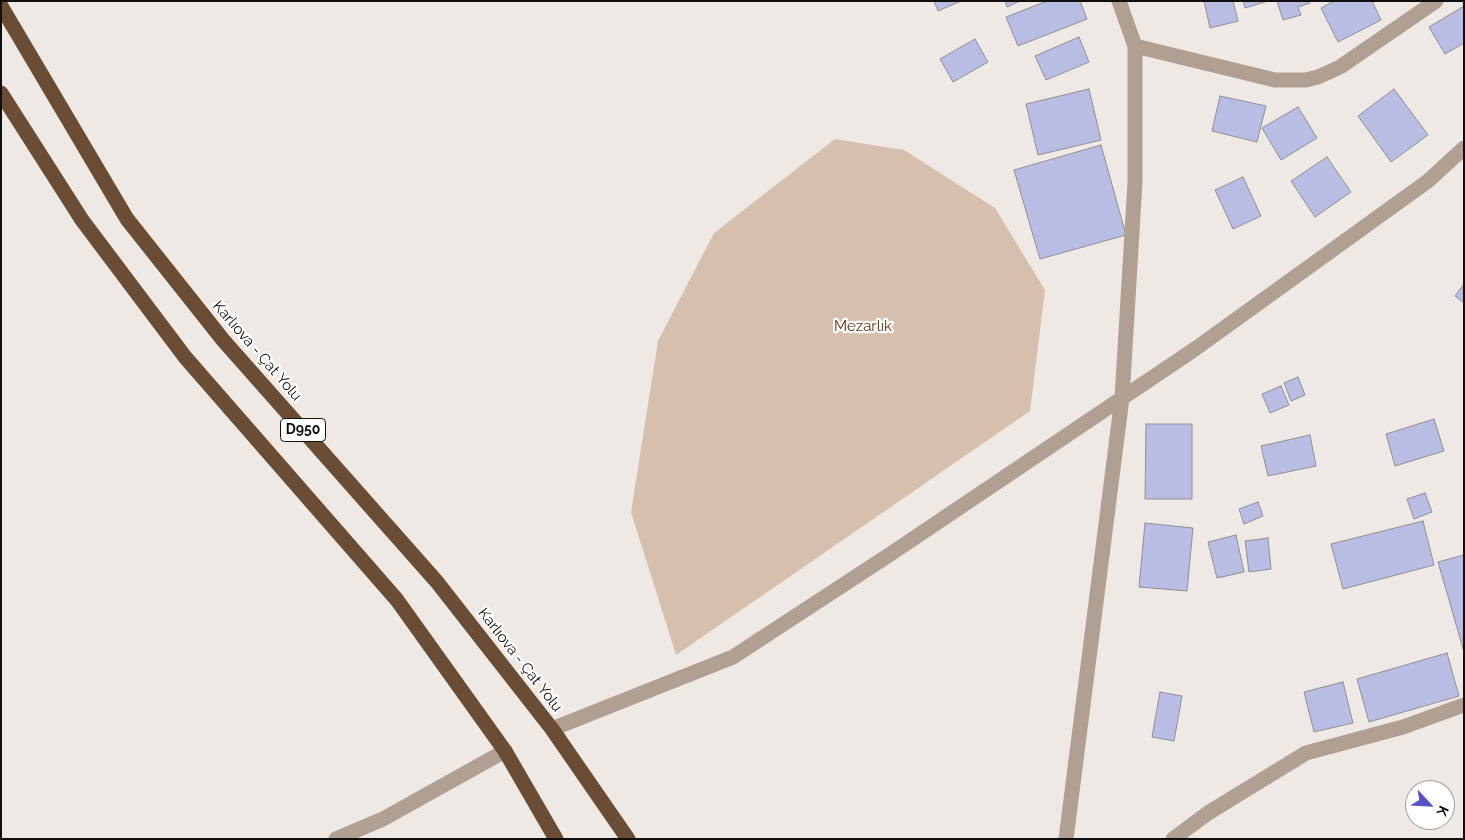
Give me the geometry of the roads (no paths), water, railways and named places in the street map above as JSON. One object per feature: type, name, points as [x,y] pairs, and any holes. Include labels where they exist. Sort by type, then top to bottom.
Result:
[{"type":"highway","name":"Karlıova - Çat Yolu","points":[[1,6],[127,220],[223,340],[437,582],[552,729],[628,839]]},
{"type":"highway","name":"D950","points":[[1,93],[82,220],[185,357],[397,600],[505,751],[556,839]]},
{"type":"street","points":[[1066,839],[1122,398],[1135,182],[1135,46],[1119,1]]},
{"type":"street","points":[[1135,46],[1275,80],[1306,80],[1340,67],[1436,1]]},
{"type":"street","points":[[552,729],[733,657],[1195,349],[1428,181],[1464,148]]},
{"type":"street","points":[[1173,839],[1208,813],[1306,753],[1403,727],[1464,705]]},
{"type":"street","points":[[336,839],[382,819],[505,751]]},
{"type":"park label","name":"Mezarlık","points":[[863,326]]}]
